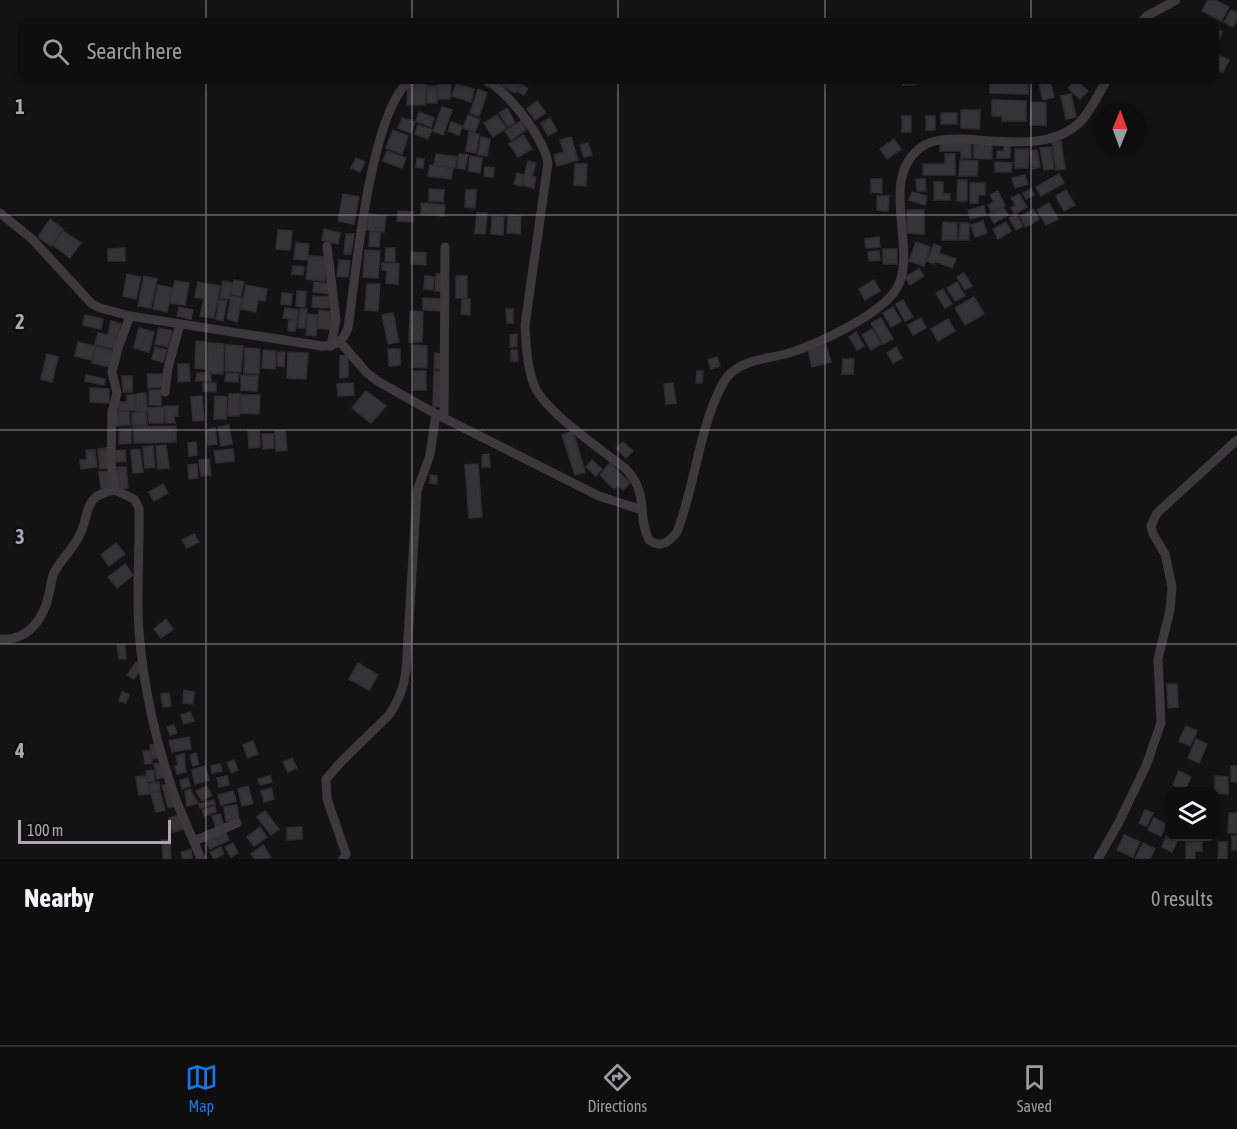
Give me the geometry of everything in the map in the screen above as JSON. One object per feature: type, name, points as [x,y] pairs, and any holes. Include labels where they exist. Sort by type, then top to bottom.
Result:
[{"type":"street","points":[[1145,18],[1176,0]]},
{"type":"street","points":[[0,213],[32,239],[92,304],[100,308],[130,316],[322,346],[336,344],[348,328],[366,204],[380,139],[391,108],[405,84]]},
{"type":"street","points":[[493,84],[524,115],[546,153],[548,163],[525,325],[526,348],[534,386],[546,405],[626,469],[634,478],[639,487],[646,533],[649,540],[654,543],[665,543],[677,532],[709,416],[727,377],[738,368],[752,362],[814,345],[878,308],[893,293],[902,276],[903,263],[899,191],[907,165],[915,153],[924,145],[934,141],[957,139],[1029,141],[1059,137],[1073,129],[1086,115],[1105,84]]},
{"type":"street","points":[[327,246],[336,320],[336,344],[367,373],[440,416],[590,492],[642,510]]},
{"type":"street","points":[[343,859],[346,854],[327,799],[326,779],[389,715],[400,696],[405,679],[417,491],[430,455],[440,416],[445,247]]},
{"type":"street","points":[[115,490],[111,463],[112,412],[117,393],[112,372],[117,348],[130,316]]},
{"type":"street","points":[[165,392],[168,368],[180,324]]},
{"type":"street","points":[[1098,859],[1146,766],[1161,723],[1158,658],[1170,610],[1172,587],[1168,561],[1153,534],[1151,526],[1153,519],[1237,440]]},
{"type":"street","points":[[0,639],[7,640],[22,636],[37,623],[46,604],[55,572],[83,529],[86,511],[101,492],[115,490],[134,499],[139,508],[138,616],[142,664],[149,702],[176,798],[201,859]]},
{"type":"street","points":[[194,841],[237,823]]},
{"type":"building","points":[[1208,0],[1215,0],[1229,7],[1221,21],[1202,11]]},
{"type":"building","points":[[1231,10],[1237,13],[1237,20],[1233,27],[1224,22]]},
{"type":"building","points":[[1219,56],[1229,60],[1223,72],[1219,71]]},
{"type":"building","points":[[408,84],[426,84],[425,105],[407,105]]},
{"type":"building","points":[[438,84],[451,84],[450,99],[437,99]]},
{"type":"building","points":[[456,84],[474,89],[471,102],[452,96]]},
{"type":"building","points":[[499,84],[520,84],[515,93]]},
{"type":"building","points":[[990,84],[1028,84],[1028,94],[990,93]]},
{"type":"building","points":[[1039,84],[1051,84],[1054,97],[1043,100]]},
{"type":"building","points":[[1072,84],[1080,84],[1088,91],[1080,99],[1068,88]]},
{"type":"building","points":[[522,85],[528,88],[524,95],[517,91]]},
{"type":"building","points":[[427,86],[437,86],[437,103],[427,103]]},
{"type":"building","points":[[478,89],[487,93],[479,116],[470,113]]},
{"type":"building","points":[[1071,94],[1076,117],[1066,119],[1061,96]]},
{"type":"building","points":[[992,100],[1026,101],[1026,121],[1002,121],[1002,116],[992,116]]},
{"type":"building","points":[[537,101],[546,113],[535,120],[527,109]]},
{"type":"building","points":[[1031,102],[1046,103],[1046,125],[1030,125]]},
{"type":"building","points":[[442,107],[452,110],[443,135],[433,131]]},
{"type":"building","points":[[507,108],[515,122],[508,127],[499,113]]},
{"type":"building","points":[[961,110],[980,110],[979,129],[961,128]]},
{"type":"building","points":[[419,112],[434,118],[431,127],[416,121]]},
{"type":"building","points":[[941,113],[957,113],[957,124],[941,124]]},
{"type":"building","points":[[468,115],[480,119],[475,132],[463,128]]},
{"type":"building","points":[[497,115],[506,128],[493,137],[484,123]]},
{"type":"building","points":[[902,116],[911,116],[911,132],[902,132]]},
{"type":"building","points":[[926,116],[935,116],[935,130],[926,130]]},
{"type":"building","points":[[402,118],[415,122],[411,133],[398,128]]},
{"type":"building","points":[[550,118],[557,131],[548,136],[541,123]]},
{"type":"building","points":[[521,121],[526,130],[511,140],[505,131]]},
{"type":"building","points":[[451,122],[462,126],[459,135],[448,131]]},
{"type":"building","points":[[418,125],[432,130],[428,139],[415,134]]},
{"type":"building","points":[[393,130],[408,136],[402,154],[386,148]]},
{"type":"building","points":[[469,132],[479,134],[476,153],[466,151]]},
{"type":"building","points":[[523,135],[532,149],[518,157],[509,144]]},
{"type":"building","points":[[481,137],[490,139],[487,156],[478,155]]},
{"type":"building","points":[[571,137],[578,160],[557,166],[554,155],[564,152],[560,140]]},
{"type":"building","points":[[894,139],[901,149],[887,159],[880,149]]},
{"type":"building","points":[[1061,141],[1065,169],[1056,170],[1052,142]]},
{"type":"building","points":[[940,142],[971,143],[971,158],[961,158],[961,151],[940,151]]},
{"type":"building","points":[[588,143],[592,155],[584,157],[580,145]]},
{"type":"building","points":[[974,144],[992,144],[992,159],[974,158]]},
{"type":"building","points":[[1004,146],[1010,146],[1010,158],[997,158],[997,151],[1004,151]]},
{"type":"building","points":[[1051,147],[1054,169],[1044,170],[1040,148]]},
{"type":"building","points":[[1015,149],[1029,149],[1028,168],[1015,168]]},
{"type":"building","points":[[1037,150],[1040,167],[1033,169],[1030,151]]},
{"type":"building","points":[[387,151],[406,158],[402,168],[383,161]]},
{"type":"building","points":[[436,154],[457,157],[455,168],[434,165]]},
{"type":"building","points":[[459,154],[468,155],[465,169],[457,168]]},
{"type":"building","points":[[945,154],[955,154],[955,175],[923,175],[923,164],[945,164]]},
{"type":"building","points":[[470,156],[482,158],[480,173],[468,171]]},
{"type":"building","points":[[356,158],[365,162],[360,172],[351,168]]},
{"type":"building","points":[[417,158],[424,159],[423,168],[416,167]]},
{"type":"building","points":[[960,160],[978,161],[977,176],[959,176]]},
{"type":"building","points":[[528,161],[536,163],[532,176],[536,177],[534,188],[522,185]]},
{"type":"building","points":[[995,162],[1012,163],[1011,172],[995,172]]},
{"type":"building","points":[[575,164],[587,164],[586,186],[574,185]]},
{"type":"building","points":[[430,165],[453,169],[451,179],[428,176]]},
{"type":"building","points":[[485,167],[494,168],[493,177],[484,176]]},
{"type":"building","points":[[517,173],[524,175],[521,186],[514,184]]},
{"type":"building","points":[[1059,174],[1064,183],[1041,196],[1036,187]]},
{"type":"building","points":[[1025,175],[1028,184],[1015,188],[1012,178]]},
{"type":"building","points":[[871,179],[882,179],[882,193],[871,192]]},
{"type":"building","points":[[916,179],[925,179],[926,191],[917,191]]},
{"type":"building","points":[[958,180],[967,180],[967,201],[957,201]]},
{"type":"building","points":[[934,182],[943,182],[943,194],[950,194],[950,200],[934,200]]},
{"type":"building","points":[[970,183],[985,183],[985,195],[978,195],[978,203],[970,203]]},
{"type":"building","points":[[429,189],[444,190],[443,202],[429,201]]},
{"type":"building","points":[[1031,189],[1034,195],[1026,199],[1023,193]]},
{"type":"building","points":[[466,190],[476,190],[475,208],[465,207]]},
{"type":"building","points":[[1066,190],[1075,205],[1064,211],[1056,196]]},
{"type":"building","points":[[998,191],[1005,206],[991,211],[988,205],[994,202],[990,195]]},
{"type":"building","points":[[912,192],[927,196],[925,205],[909,200]]},
{"type":"building","points":[[343,194],[359,197],[354,224],[338,221]]},
{"type":"building","points":[[1019,194],[1027,207],[1015,214],[1011,208],[1015,205],[1011,198]]},
{"type":"building","points":[[877,196],[889,196],[888,211],[877,210]]},
{"type":"building","points":[[421,203],[445,205],[444,216],[421,214]]},
{"type":"building","points":[[1049,203],[1058,219],[1046,225],[1037,210]]},
{"type":"building","points":[[984,206],[986,215],[970,219],[968,210]]},
{"type":"building","points":[[1003,207],[1008,215],[994,223],[989,214]]},
{"type":"building","points":[[1033,209],[1039,219],[1026,227],[1020,217]]},
{"type":"building","points":[[907,210],[924,210],[924,234],[907,233]]},
{"type":"building","points":[[398,211],[413,212],[413,222],[397,221]]},
{"type":"building","points":[[477,213],[487,213],[485,234],[475,233]]},
{"type":"building","points":[[368,214],[386,216],[384,232],[367,230]]},
{"type":"building","points":[[1016,214],[1023,226],[1016,230],[1009,218]]},
{"type":"building","points":[[508,215],[521,216],[520,234],[507,233]]},
{"type":"building","points":[[492,216],[504,217],[503,235],[491,234]]},
{"type":"building","points":[[50,219],[63,229],[51,246],[38,237]]},
{"type":"building","points":[[983,221],[987,233],[975,237],[971,225]]},
{"type":"building","points":[[943,222],[957,223],[957,240],[942,240]]},
{"type":"building","points":[[1006,222],[1011,231],[998,239],[993,229]]},
{"type":"building","points":[[960,223],[969,223],[969,240],[959,240]]},
{"type":"building","points":[[324,229],[340,233],[338,244],[322,240]]},
{"type":"building","points":[[278,230],[292,231],[290,250],[276,249]]},
{"type":"building","points":[[63,231],[81,243],[70,258],[53,245]]},
{"type":"building","points":[[370,231],[380,232],[379,247],[369,246]]},
{"type":"building","points":[[346,234],[354,234],[351,254],[344,254]]},
{"type":"building","points":[[879,237],[880,247],[866,248],[865,239]]},
{"type":"building","points":[[916,242],[930,247],[924,266],[909,261]]},
{"type":"building","points":[[296,243],[309,244],[307,260],[294,259]]},
{"type":"building","points":[[934,244],[941,247],[939,253],[956,259],[952,268],[935,261],[934,264],[927,261]]},
{"type":"building","points":[[125,248],[125,261],[108,261],[108,249]]},
{"type":"building","points":[[386,248],[395,248],[395,262],[385,261]]},
{"type":"building","points":[[883,249],[897,249],[897,264],[883,264]]},
{"type":"building","points":[[365,250],[380,251],[378,278],[363,277]]},
{"type":"building","points":[[879,251],[880,260],[869,261],[868,252]]},
{"type":"building","points":[[411,252],[426,253],[426,265],[411,264]]},
{"type":"building","points":[[309,256],[327,257],[325,281],[306,279]]},
{"type":"building","points":[[339,260],[350,261],[348,277],[337,276]]},
{"type":"building","points":[[382,263],[399,264],[398,284],[386,283],[387,271],[382,270]]},
{"type":"building","points":[[293,266],[304,267],[303,275],[292,274]]},
{"type":"building","points":[[919,269],[924,276],[910,285],[905,277]]},
{"type":"building","points":[[964,273],[972,286],[965,290],[957,277]]},
{"type":"building","points":[[127,274],[141,277],[136,299],[123,296]]},
{"type":"building","points":[[436,274],[443,274],[442,291],[435,291]]},
{"type":"building","points":[[144,276],[157,279],[151,308],[138,306]]},
{"type":"building","points":[[425,276],[434,277],[433,290],[424,289]]},
{"type":"building","points":[[456,276],[467,276],[467,298],[456,298]]},
{"type":"building","points":[[234,280],[244,282],[241,296],[231,294]]},
{"type":"building","points":[[874,280],[880,291],[865,300],[859,289]]},
{"type":"building","points":[[175,281],[189,283],[185,305],[170,303]]},
{"type":"building","points":[[223,281],[232,283],[229,299],[220,298]]},
{"type":"building","points":[[198,282],[220,286],[214,318],[200,316],[204,299],[195,297]]},
{"type":"building","points":[[314,282],[330,284],[329,294],[313,292]]},
{"type":"building","points":[[957,282],[965,296],[955,301],[947,288]]},
{"type":"building","points":[[367,284],[380,284],[378,311],[365,310]]},
{"type":"building","points":[[158,285],[172,288],[167,312],[153,309]]},
{"type":"building","points":[[246,285],[267,289],[265,301],[258,300],[256,312],[241,309]]},
{"type":"building","points":[[943,289],[952,304],[945,308],[936,293]]},
{"type":"building","points":[[297,291],[306,292],[305,307],[296,306]]},
{"type":"building","points":[[282,293],[292,294],[291,305],[281,304]]},
{"type":"building","points":[[231,296],[242,298],[237,322],[227,319]]},
{"type":"building","points":[[313,296],[330,297],[329,308],[312,307]]},
{"type":"building","points":[[974,297],[984,314],[965,325],[955,308]]},
{"type":"building","points":[[423,298],[442,299],[441,311],[423,310]]},
{"type":"building","points":[[462,299],[470,299],[470,315],[461,314]]},
{"type":"building","points":[[219,300],[227,301],[223,321],[216,319]]},
{"type":"building","points":[[903,300],[913,317],[905,321],[896,304]]},
{"type":"building","points":[[179,307],[193,310],[191,319],[177,316]]},
{"type":"building","points":[[893,307],[901,321],[891,327],[883,313]]},
{"type":"building","points":[[285,308],[298,310],[297,320],[283,318]]},
{"type":"building","points":[[300,309],[307,309],[305,328],[298,328]]},
{"type":"building","points":[[506,309],[513,309],[513,323],[507,323]]},
{"type":"building","points":[[319,310],[334,312],[332,330],[317,328]]},
{"type":"building","points":[[410,311],[423,312],[422,342],[409,342]]},
{"type":"building","points":[[393,313],[399,342],[388,344],[382,315]]},
{"type":"building","points":[[308,314],[318,315],[316,336],[306,335]]},
{"type":"building","points":[[85,315],[103,319],[101,329],[83,325]]},
{"type":"building","points":[[881,318],[893,339],[883,344],[871,323]]},
{"type":"building","points":[[921,318],[926,328],[913,335],[908,325]]},
{"type":"building","points":[[948,319],[955,331],[938,341],[931,329]]},
{"type":"building","points":[[289,320],[297,321],[295,331],[288,331]]},
{"type":"building","points":[[111,321],[121,324],[114,349],[95,344],[98,333],[108,335]]},
{"type":"building","points":[[139,328],[154,332],[149,352],[134,348]]},
{"type":"building","points":[[159,328],[172,331],[168,347],[155,344]]},
{"type":"building","points":[[872,329],[881,344],[871,350],[862,335]]},
{"type":"building","points":[[856,332],[864,346],[857,350],[849,337]]},
{"type":"building","points":[[517,334],[517,346],[510,347],[510,335]]},
{"type":"building","points":[[196,341],[206,342],[205,369],[195,368]]},
{"type":"building","points":[[78,342],[95,346],[92,360],[75,356]]},
{"type":"building","points":[[208,343],[224,344],[223,374],[207,373]]},
{"type":"building","points":[[226,345],[243,346],[241,372],[225,371]]},
{"type":"building","points":[[413,345],[427,346],[427,368],[412,367]]},
{"type":"building","points":[[826,345],[831,362],[812,367],[808,349]]},
{"type":"building","points":[[96,346],[113,351],[109,367],[92,363]]},
{"type":"building","points":[[155,347],[167,350],[163,362],[152,359]]},
{"type":"building","points":[[896,347],[902,358],[893,363],[887,353]]},
{"type":"building","points":[[245,348],[260,349],[259,374],[244,373]]},
{"type":"building","points":[[388,349],[400,349],[400,365],[389,366]]},
{"type":"building","points":[[263,350],[276,351],[275,369],[262,368]]},
{"type":"building","points":[[511,350],[517,350],[518,361],[511,361]]},
{"type":"building","points":[[278,352],[285,352],[284,367],[277,366]]},
{"type":"building","points":[[288,352],[308,353],[306,379],[287,378]]},
{"type":"building","points":[[435,353],[443,354],[442,369],[434,369]]},
{"type":"building","points":[[47,354],[58,357],[52,382],[41,379]]},
{"type":"building","points":[[348,355],[348,377],[340,378],[340,356]]},
{"type":"building","points":[[717,357],[720,366],[711,369],[708,360]]},
{"type":"building","points":[[843,359],[854,359],[853,374],[842,374]]},
{"type":"building","points":[[178,364],[189,364],[190,381],[178,382]]},
{"type":"building","points":[[413,371],[426,371],[426,390],[413,390]]},
{"type":"building","points":[[434,371],[443,372],[442,407],[433,407]]},
{"type":"building","points":[[697,371],[703,371],[702,383],[696,383]]},
{"type":"building","points":[[197,373],[211,373],[211,381],[196,381]]},
{"type":"building","points":[[226,373],[239,374],[238,382],[225,381]]},
{"type":"building","points":[[148,374],[162,374],[162,387],[148,388]]},
{"type":"building","points":[[86,375],[105,379],[104,385],[85,381]]},
{"type":"building","points":[[241,375],[258,376],[257,391],[241,390]]},
{"type":"building","points":[[122,376],[132,376],[132,392],[123,392]]},
{"type":"building","points":[[203,383],[216,383],[216,392],[203,391]]},
{"type":"building","points":[[353,383],[354,395],[338,396],[337,384]]},
{"type":"building","points":[[673,383],[676,403],[666,404],[664,384]]},
{"type":"building","points":[[90,388],[109,389],[109,403],[90,402]]},
{"type":"building","points":[[149,390],[161,390],[161,405],[149,405]]},
{"type":"building","points":[[366,391],[386,406],[371,423],[352,408]]},
{"type":"building","points":[[146,393],[147,411],[136,411],[136,394]]},
{"type":"building","points":[[229,394],[240,394],[239,416],[228,416]]},
{"type":"building","points":[[127,395],[135,395],[135,410],[118,411],[118,402],[127,402]]},
{"type":"building","points":[[241,395],[260,395],[259,414],[240,413]]},
{"type":"building","points":[[202,396],[204,420],[193,421],[191,397]]},
{"type":"building","points":[[215,396],[227,397],[226,419],[214,419]]},
{"type":"building","points":[[165,406],[178,406],[178,416],[174,416],[175,423],[166,423]]},
{"type":"building","points":[[164,407],[164,423],[149,423],[148,408]]},
{"type":"building","points":[[129,411],[130,425],[115,426],[114,412]]},
{"type":"building","points":[[146,412],[147,425],[132,425],[132,413]]},
{"type":"building","points":[[229,425],[232,444],[221,446],[218,427]]},
{"type":"building","points":[[176,426],[176,442],[134,443],[133,427]]},
{"type":"building","points":[[131,428],[131,443],[119,444],[119,429]]},
{"type":"building","points":[[215,428],[217,444],[208,445],[206,430]]},
{"type":"building","points":[[248,430],[259,430],[260,447],[249,448]]},
{"type":"building","points":[[285,430],[287,450],[276,451],[275,431]]},
{"type":"building","points":[[573,431],[585,472],[575,475],[562,435]]},
{"type":"building","points":[[262,434],[273,434],[274,448],[263,449]]},
{"type":"building","points":[[196,442],[197,455],[189,456],[188,443]]},
{"type":"building","points":[[623,442],[633,451],[626,458],[616,448]]},
{"type":"building","points":[[166,445],[169,468],[158,469],[156,446]]},
{"type":"building","points":[[153,446],[155,467],[145,468],[143,447]]},
{"type":"building","points":[[107,448],[109,468],[100,469],[98,449]]},
{"type":"building","points":[[140,449],[143,472],[133,473],[131,450]]},
{"type":"building","points":[[233,449],[234,461],[216,463],[214,451]]},
{"type":"building","points":[[86,450],[95,450],[97,467],[81,469],[80,460],[87,460]]},
{"type":"building","points":[[125,450],[126,461],[116,462],[115,451]]},
{"type":"building","points":[[489,454],[490,467],[482,467],[482,455]]},
{"type":"building","points":[[209,459],[211,475],[201,476],[199,460]]},
{"type":"building","points":[[592,460],[602,469],[596,476],[586,467]]},
{"type":"building","points":[[610,463],[630,483],[623,490],[618,486],[614,489],[600,475]]},
{"type":"building","points":[[197,464],[198,478],[189,479],[188,465]]},
{"type":"building","points":[[478,464],[482,517],[469,518],[465,465]]},
{"type":"building","points":[[117,467],[126,467],[128,488],[119,489]]},
{"type":"building","points":[[110,471],[112,488],[101,489],[99,472]]},
{"type":"building","points":[[430,475],[437,476],[437,484],[430,483]]},
{"type":"building","points":[[163,484],[168,493],[154,501],[149,492]]},
{"type":"building","points":[[194,534],[199,542],[187,548],[182,540]]},
{"type":"building","points":[[116,543],[125,554],[109,566],[101,555]]},
{"type":"building","points":[[125,564],[133,575],[117,588],[108,577]]},
{"type":"building","points":[[166,619],[173,629],[161,638],[154,629]]},
{"type":"building","points":[[117,645],[125,645],[126,659],[119,659]]},
{"type":"building","points":[[136,662],[143,667],[134,679],[127,675]]},
{"type":"building","points":[[358,663],[378,675],[369,690],[349,679]]},
{"type":"building","points":[[1167,684],[1177,684],[1178,707],[1168,708]]},
{"type":"building","points":[[184,690],[194,692],[193,704],[183,703]]},
{"type":"building","points":[[122,692],[129,694],[126,703],[119,701]]},
{"type":"building","points":[[169,693],[171,706],[163,707],[161,694]]},
{"type":"building","points":[[190,712],[194,721],[184,724],[181,715]]},
{"type":"building","points":[[174,725],[177,733],[170,735],[167,727]]},
{"type":"building","points":[[1186,726],[1197,731],[1190,746],[1179,741]]},
{"type":"building","points":[[189,737],[191,749],[172,752],[169,741]]},
{"type":"building","points":[[1196,739],[1207,744],[1199,763],[1188,758]]},
{"type":"building","points":[[253,741],[258,754],[248,758],[243,745]]},
{"type":"building","points":[[158,744],[160,758],[152,759],[150,745]]},
{"type":"building","points":[[143,751],[150,751],[152,763],[145,764]]},
{"type":"building","points":[[196,753],[199,764],[193,766],[190,755]]},
{"type":"building","points":[[184,754],[186,772],[177,774],[176,756]]},
{"type":"building","points":[[292,758],[297,768],[288,772],[283,762]]},
{"type":"building","points":[[234,760],[238,770],[232,773],[227,763]]},
{"type":"building","points":[[163,763],[165,777],[157,779],[154,764]]},
{"type":"building","points":[[220,764],[222,771],[212,773],[211,766]]},
{"type":"building","points":[[205,766],[209,780],[195,784],[192,770]]},
{"type":"building","points":[[1231,766],[1237,766],[1237,782],[1231,782]]},
{"type":"building","points":[[153,770],[155,781],[148,782],[146,771]]},
{"type":"building","points":[[1179,771],[1191,777],[1186,787],[1173,785]]},
{"type":"building","points":[[146,776],[149,794],[139,795],[136,777]]},
{"type":"building","points":[[227,776],[229,785],[219,787],[217,778]]},
{"type":"building","points":[[270,776],[272,782],[260,785],[258,779]]},
{"type":"building","points":[[1215,776],[1228,777],[1228,794],[1219,793],[1219,787],[1215,787]]},
{"type":"building","points":[[188,778],[190,786],[182,789],[180,780]]},
{"type":"building","points":[[159,782],[160,790],[150,792],[149,784]]},
{"type":"building","points":[[169,784],[174,807],[168,808],[162,785]]},
{"type":"building","points":[[206,786],[212,795],[202,801],[196,791]]},
{"type":"building","points":[[248,786],[253,803],[242,806],[238,789]]},
{"type":"building","points":[[271,788],[274,799],[264,802],[261,791]]},
{"type":"building","points":[[190,789],[198,803],[187,806],[185,791]]},
{"type":"building","points":[[160,791],[165,810],[156,812],[151,793]]},
{"type":"building","points":[[233,791],[236,801],[221,805],[218,795]]},
{"type":"building","points":[[214,800],[215,804],[200,808],[199,804]]},
{"type":"building","points":[[237,805],[239,819],[226,821],[224,807]]},
{"type":"building","points":[[215,806],[216,812],[204,816],[202,810]]},
{"type":"building","points":[[1145,810],[1153,813],[1147,826],[1139,823]]},
{"type":"building","points":[[265,811],[279,829],[271,835],[257,817]]},
{"type":"building","points":[[1229,813],[1237,813],[1237,833],[1228,833]]},
{"type":"building","points":[[220,814],[224,826],[216,828],[212,816]]},
{"type":"building","points":[[179,815],[183,829],[173,832],[169,818]]},
{"type":"building","points":[[1154,818],[1165,824],[1161,836],[1148,830]]},
{"type":"building","points":[[260,827],[267,837],[254,846],[247,837]]},
{"type":"building","points":[[302,827],[302,839],[287,840],[287,828]]},
{"type":"building","points":[[225,831],[229,840],[210,849],[205,839]]},
{"type":"building","points":[[1124,835],[1140,842],[1133,857],[1117,850]]},
{"type":"building","points":[[1232,836],[1237,836],[1237,850],[1232,850]]},
{"type":"building","points":[[162,840],[170,840],[171,859],[163,859]]},
{"type":"building","points":[[1165,840],[1177,841],[1172,852],[1162,847]]},
{"type":"building","points":[[1186,841],[1202,841],[1202,851],[1195,851],[1195,859],[1186,859]]},
{"type":"building","points":[[1219,842],[1227,842],[1227,859],[1218,859]]},
{"type":"building","points":[[233,843],[238,853],[231,857],[225,847]]},
{"type":"building","points":[[1143,843],[1155,849],[1150,859],[1135,859]]},
{"type":"building","points":[[263,845],[271,857],[255,859],[251,854]]},
{"type":"building","points":[[221,847],[224,854],[214,859],[210,852]]},
{"type":"building","points":[[191,850],[192,859],[183,859],[181,852]]}]
